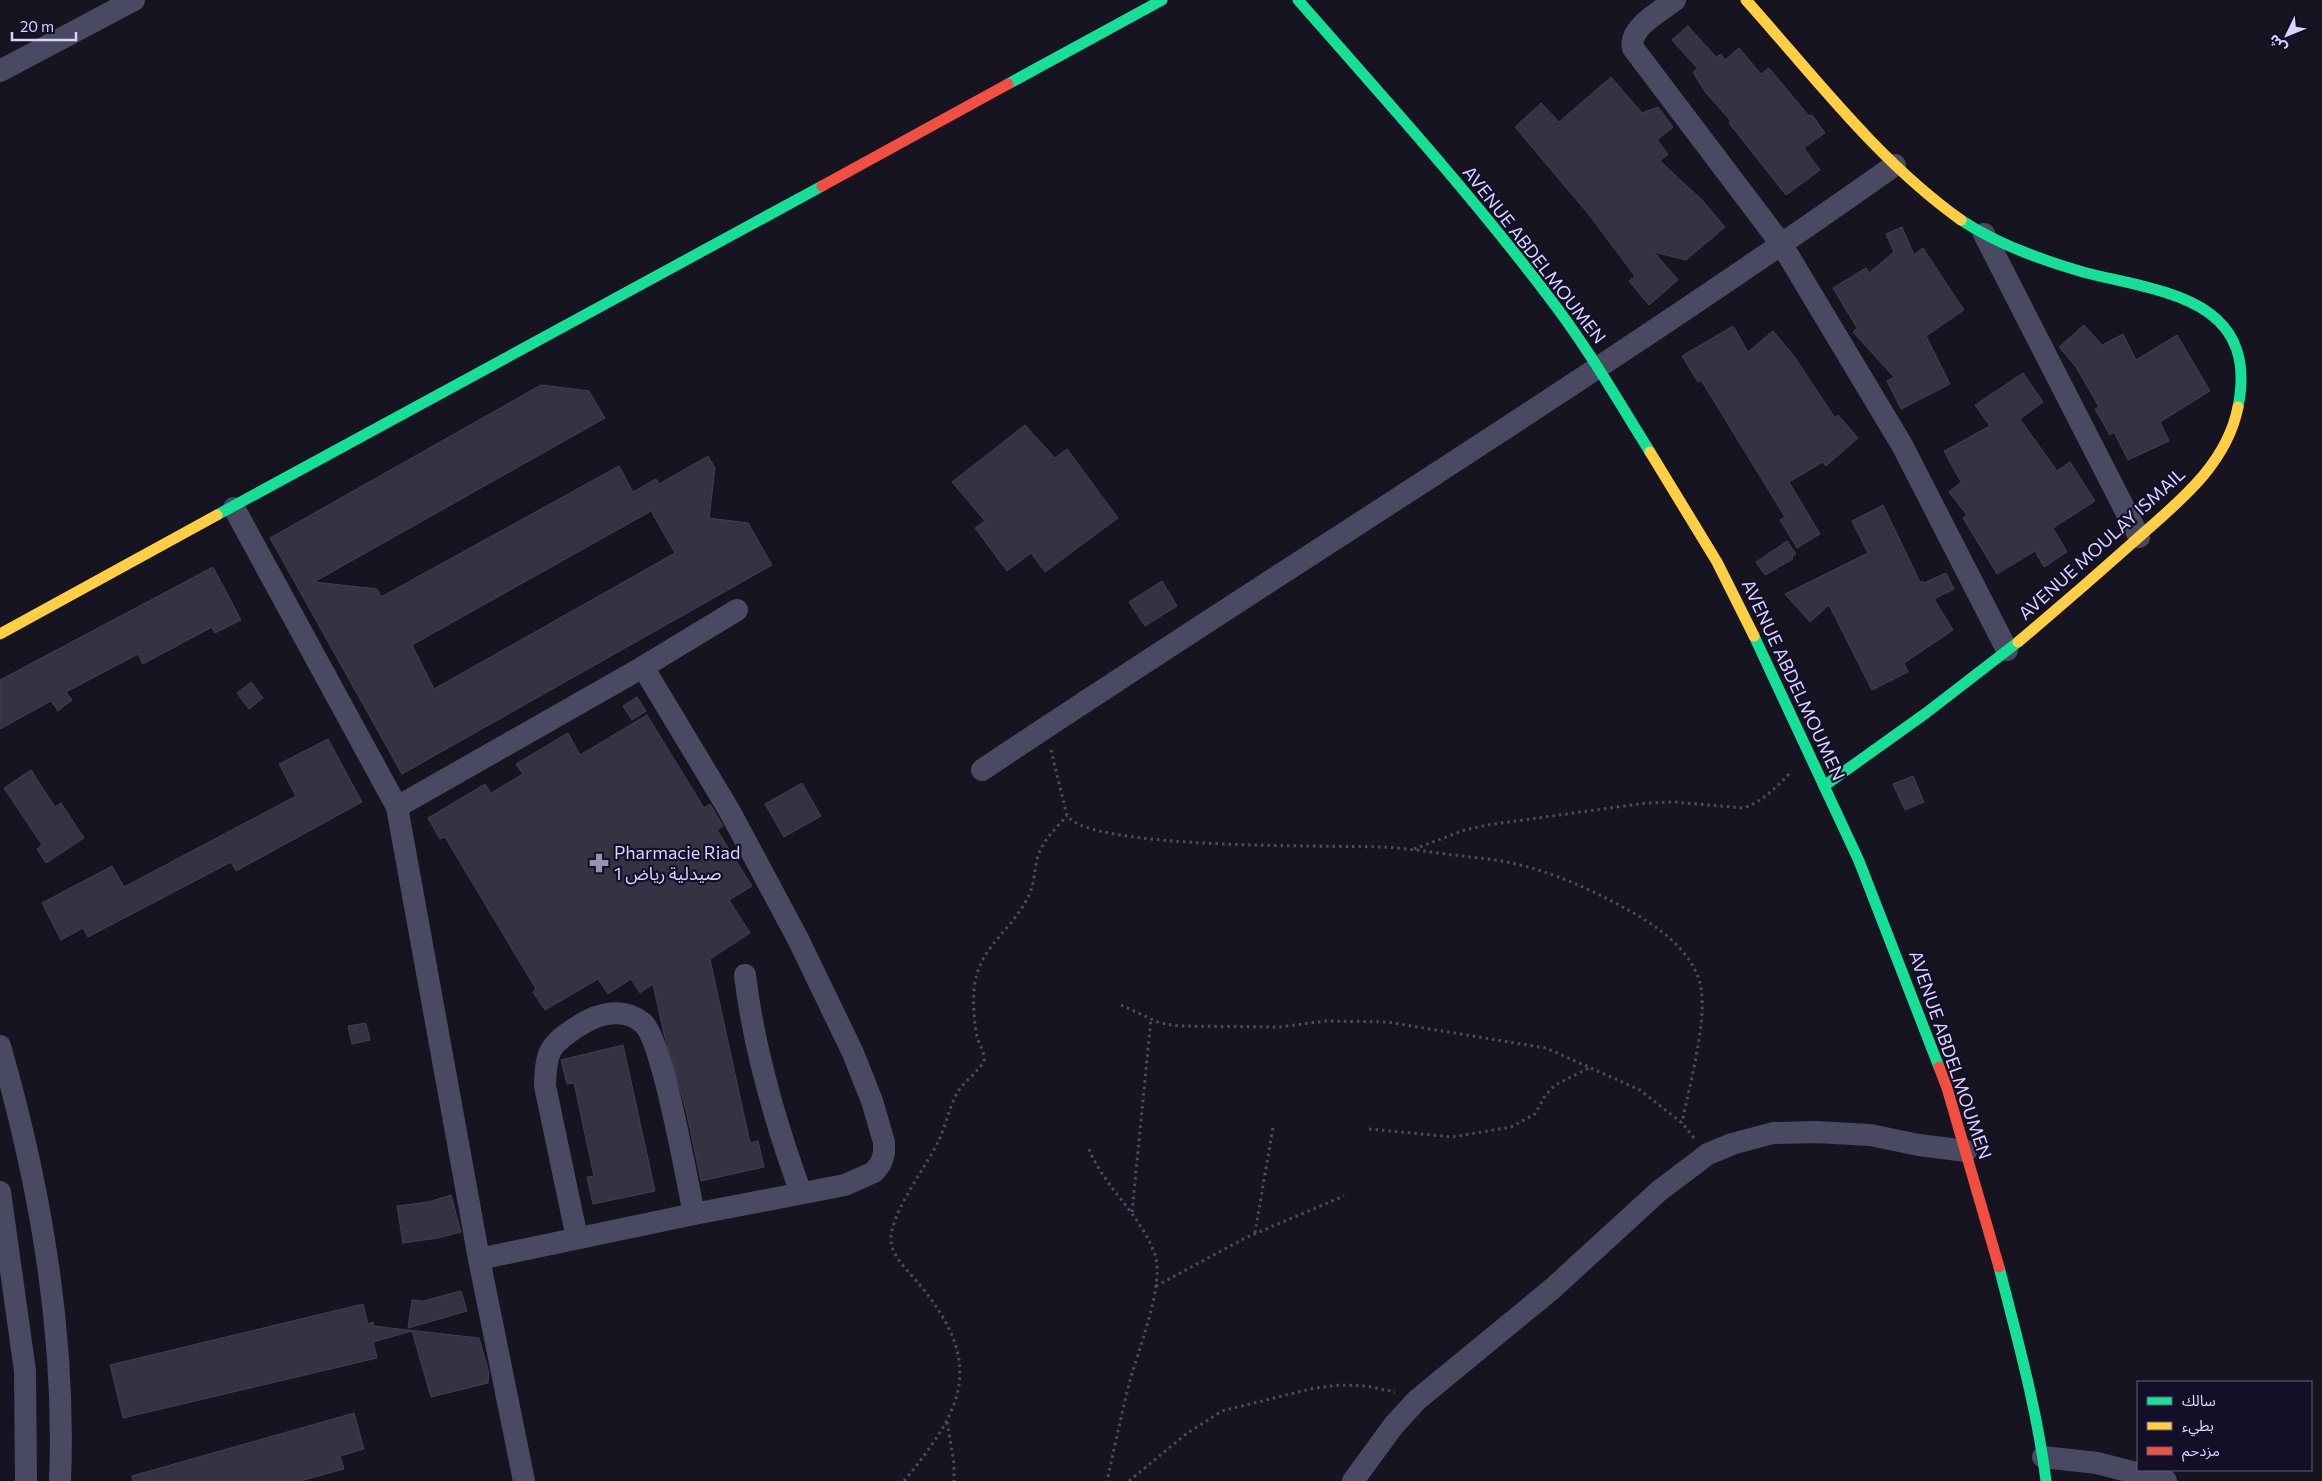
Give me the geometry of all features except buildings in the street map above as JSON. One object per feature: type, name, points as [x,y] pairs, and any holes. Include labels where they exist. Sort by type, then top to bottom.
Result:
[{"type":"street","points":[[0,71],[134,0]]},
{"type":"street","points":[[0,634],[1162,0]]},
{"type":"street","name":"AVENUE ABDELMOUMEN","points":[[1298,0],[1470,197],[1549,297],[1599,369],[1717,562],[1771,670],[1859,860],[1947,1088],[1992,1240],[2023,1363],[2044,1457],[2046,1481]]},
{"type":"street","points":[[1675,0],[1640,28],[1633,36],[1634,48],[1782,245],[1902,445],[2007,650]]},
{"type":"street","name":"AVENUE MOULAY ISMAIL","points":[[1746,0],[1895,165],[1940,204],[1984,234],[2078,270],[2163,289],[2179,295],[2210,314],[2231,336],[2242,364],[2240,400],[2224,444],[2208,470],[2185,496],[2007,650],[1925,713],[1863,755],[1824,786]]},
{"type":"street","points":[[982,770],[1599,369],[1782,245],[1895,165]]},
{"type":"street","points":[[1984,234],[2139,537]]},
{"type":"street","points":[[234,508],[397,807],[479,1259],[524,1481]]},
{"type":"street","points":[[397,807],[643,667],[737,610]]},
{"type":"street","points":[[479,1259],[844,1185],[870,1175],[878,1168],[884,1153],[884,1142],[872,1101],[853,1053],[798,939],[729,810],[643,667]]},
{"type":"street","points":[[745,974],[749,1007],[761,1068],[781,1137],[801,1194]]},
{"type":"street","points":[[577,1238],[545,1086],[545,1065],[550,1048],[562,1037],[588,1020],[617,1012],[626,1013],[635,1018],[650,1031],[668,1092],[694,1214]]},
{"type":"street","points":[[0,1046],[18,1108],[38,1206],[52,1303],[62,1430],[60,1481]]},
{"type":"street","points":[[1353,1481],[1399,1418],[1418,1400],[1552,1289],[1659,1191],[1708,1154],[1732,1144],[1773,1133],[1816,1132],[1870,1135],[1966,1152]]},
{"type":"street","points":[[0,1192],[25,1371],[26,1481]]},
{"type":"street","points":[[2044,1457],[2097,1463],[2166,1481]]},
{"type":"path","points":[[1046,727],[1067,816],[1074,824],[1097,832],[1162,840],[1412,850],[1511,862],[1536,869],[1622,906],[1656,926],[1688,959],[1701,989],[1700,1030],[1682,1122]]},
{"type":"path","points":[[1412,850],[1487,825],[1646,802],[1743,808],[1766,797],[1809,753]]},
{"type":"path","points":[[904,1481],[931,1448],[946,1421],[961,1377],[961,1363],[956,1346],[939,1312],[894,1252],[891,1236],[905,1200],[939,1141],[956,1095],[984,1061],[977,1036],[974,998],[974,990],[981,962],[989,947],[1024,904],[1034,882],[1038,856],[1042,847],[1067,816]]},
{"type":"path","points":[[1121,1005],[1169,1025],[1279,1027],[1326,1021],[1387,1022],[1546,1048],[1640,1090],[1682,1122],[1708,1154]]},
{"type":"path","points":[[1132,1212],[1152,1019]]},
{"type":"path","points":[[1369,1129],[1452,1137],[1511,1127],[1535,1114],[1545,1096],[1555,1085],[1592,1067]]},
{"type":"path","points":[[1255,1234],[1273,1127]]},
{"type":"path","points":[[1089,1149],[1104,1178],[1132,1212],[1155,1255],[1156,1286],[1129,1383],[1106,1481]]},
{"type":"path","points":[[1156,1286],[1255,1234],[1344,1196]]},
{"type":"path","points":[[1129,1481],[1202,1423],[1232,1408],[1265,1401],[1287,1393],[1342,1386],[1384,1389],[1418,1400]]},
{"type":"path","points":[[946,1421],[954,1464],[954,1481]]},
{"type":"traffic: fast","points":[[1008,84],[1162,0]]},
{"type":"traffic: fast","points":[[1298,0],[1426,146],[1548,296],[1601,372],[1650,452]]},
{"type":"traffic: fast","points":[[217,515],[822,186]]},
{"type":"traffic: fast","points":[[1961,220],[1989,237],[2035,257],[2083,272],[2172,294],[2198,306],[2219,321],[2234,342],[2241,370],[2238,407]]},
{"type":"traffic: fast","points":[[1754,636],[1859,861],[1939,1067]]},
{"type":"traffic: fast","points":[[1824,786],[1926,713],[2018,642]]},
{"type":"traffic: fast","points":[[1999,1267],[2032,1400],[2046,1481]]},
{"type":"traffic: slow","points":[[1746,0],[1874,144],[1930,196],[1961,220]]},
{"type":"traffic: slow","points":[[2018,642],[2163,516],[2196,484],[2222,449],[2232,429],[2238,407]]},
{"type":"traffic: slow","points":[[1650,452],[1717,562],[1754,636]]},
{"type":"traffic: slow","points":[[0,634],[217,515]]},
{"type":"traffic: jam","points":[[822,186],[1008,84]]},
{"type":"traffic: jam","points":[[1939,1067],[1947,1088],[1999,1267]]},
{"type":"place","name":"Pharmacie Riad 1 صيدلية رياض","points":[[599,863]]}]
